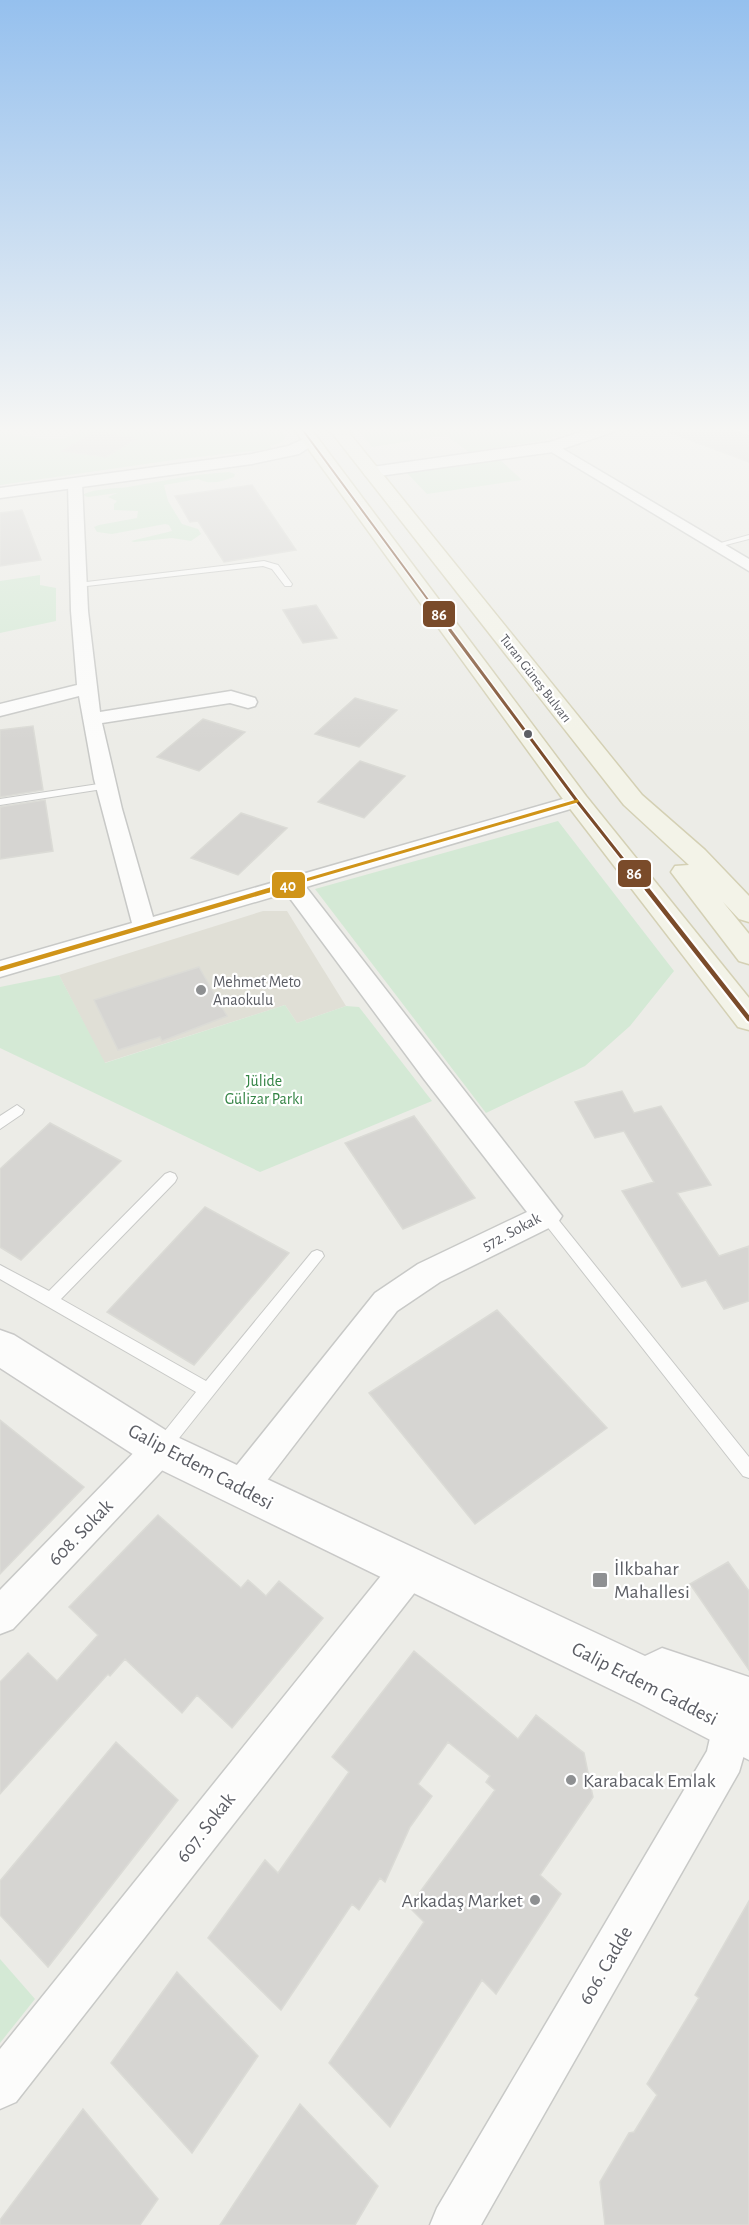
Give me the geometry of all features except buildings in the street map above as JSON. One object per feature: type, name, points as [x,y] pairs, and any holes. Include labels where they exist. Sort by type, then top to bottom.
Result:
[{"type":"main road","points":[[378,533],[577,801],[749,1019]]},
{"type":"main road","name":"Turan Güneş Bulvarı","points":[[420,533],[633,800],[696,856],[749,913]]},
{"type":"main road","points":[[633,800],[680,866],[749,954]]},
{"type":"street","points":[[76,533],[78,585],[92,719],[105,786],[145,928]]},
{"type":"street","points":[[693,533],[749,566]]},
{"type":"street","points":[[0,710],[87,688]]},
{"type":"street","points":[[92,719],[231,697],[248,702]]},
{"type":"street","points":[[0,969],[577,801]]},
{"type":"street","name":"572. Sokak","points":[[240,1488],[386,1302],[429,1273],[547,1216],[433,1072],[292,885]]},
{"type":"street","name":"Galip Erdem Caddesi","points":[[0,1347],[160,1449],[656,1686],[742,1715]]},
{"type":"street","name":"608. Sokak","points":[[0,1616],[160,1449]]},
{"type":"street","name":"607. Sokak","points":[[0,2086],[410,1569]]},
{"type":"street","name":"606. Cadde","points":[[454,2225],[725,1758],[742,1715]]},
{"type":"lane","points":[[714,546],[749,537]]},
{"type":"lane","points":[[78,585],[264,563],[275,567],[288,584]]},
{"type":"lane","points":[[0,802],[105,786]]},
{"type":"lane","points":[[0,1124],[17,1110]]},
{"type":"lane","points":[[50,1300],[170,1178]]},
{"type":"lane","points":[[547,1216],[749,1470]]},
{"type":"lane","points":[[160,1449],[317,1256]]},
{"type":"lane","points":[[0,1271],[207,1390]]},
{"type":"shaded area","name":"Mehmet Meto Anaokulu","points":[[263,911],[287,911],[346,1006],[297,1023],[285,1005],[104,1063],[59,975]]},
{"type":"green space","points":[[164,533],[201,534],[191,541],[172,538],[131,541]]},
{"type":"green space","points":[[40,575],[40,585],[56,588],[56,621],[0,633],[0,581]]},
{"type":"green space","points":[[558,821],[674,971],[630,1026],[585,1066],[486,1113],[315,889]]},
{"type":"green space","name":"Jülide Gülizar Parkı","points":[[59,975],[105,1063],[285,1005],[297,1023],[346,1006],[359,1007],[432,1101],[260,1172],[0,1048],[0,987]]},
{"type":"green space","points":[[0,1959],[35,1999],[0,2043]]},
{"type":"transit line","name":"86","points":[[379,533],[577,801],[749,1019]]},
{"type":"transit line","name":"40","points":[[0,969],[577,801]]},
{"type":"place","name":"Mehmet Meto Anaokulu","points":[[201,990]]},
{"type":"place","name":"İlkbahar Mahallesi","points":[[600,1580]]},
{"type":"place","name":"Karabacak Emlak","points":[[571,1780]]},
{"type":"place","name":"Arkadaş Market","points":[[535,1900]]}]
